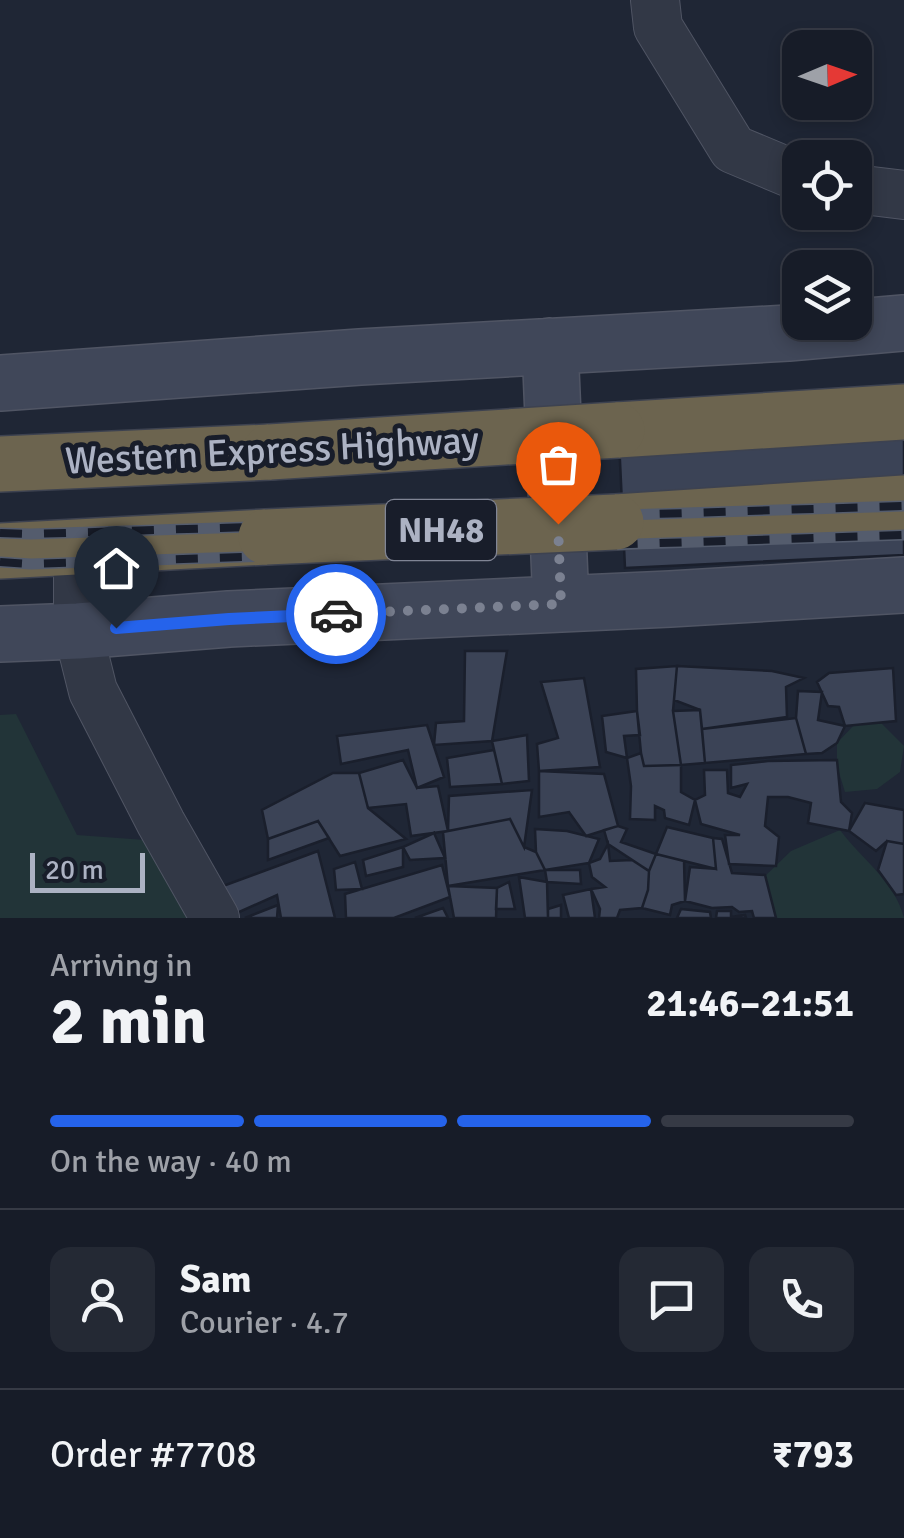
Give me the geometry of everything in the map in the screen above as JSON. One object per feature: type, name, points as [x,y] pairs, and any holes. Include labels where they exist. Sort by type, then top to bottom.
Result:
[{"type":"highway","name":"Western Express Highway","points":[[0,464],[270,452],[904,412]]},
{"type":"highway","name":"NH48","points":[[0,551],[616,522],[904,504]]},
{"type":"street","points":[[655,0],[658,27],[734,149],[782,169]]},
{"type":"street","points":[[872,192],[904,195]]},
{"type":"street","points":[[0,383],[904,323]]},
{"type":"street","points":[[550,346],[561,604]]},
{"type":"street","points":[[78,548],[78,631],[93,691],[214,918]]},
{"type":"street","points":[[0,634],[904,585]]},
{"type":"shaded area","points":[[16,714],[77,835],[145,840],[197,918],[0,918],[0,715]]},
{"type":"shaded area","points":[[880,722],[904,746],[900,772],[877,789],[845,792],[837,766],[837,743],[855,724]]},
{"type":"shaded area","points":[[840,830],[893,892],[904,918],[775,918],[760,881],[791,851]]},
{"type":"building","points":[[904,427],[904,555],[625,568],[619,440]]},
{"type":"building","points":[[465,651],[507,651],[492,741],[434,745],[436,723],[464,721]]},
{"type":"building","points":[[677,666],[673,711],[681,765],[644,766],[636,669]]},
{"type":"building","points":[[677,666],[772,671],[804,678],[786,687],[787,717],[702,729],[700,710],[674,700]]},
{"type":"building","points":[[893,668],[896,721],[845,726],[839,707],[828,706],[817,682],[829,673]]},
{"type":"building","points":[[584,678],[600,767],[539,771],[537,744],[558,738],[541,682]]},
{"type":"building","points":[[798,691],[822,692],[818,720],[845,726],[837,743],[822,753],[806,754],[796,718]]},
{"type":"building","points":[[700,710],[705,763],[681,765],[673,711]]},
{"type":"building","points":[[637,711],[640,735],[624,736],[627,758],[606,752],[602,716]]},
{"type":"building","points":[[796,718],[806,754],[705,763],[702,729]]},
{"type":"building","points":[[427,725],[444,777],[417,788],[408,750],[341,764],[337,736]]},
{"type":"building","points":[[527,735],[529,781],[502,784],[492,741]]},
{"type":"building","points":[[494,750],[502,784],[450,787],[447,758]]},
{"type":"building","points":[[641,753],[644,766],[681,765],[681,792],[695,800],[689,825],[665,818],[664,810],[655,806],[655,820],[630,819],[627,758]]},
{"type":"building","points":[[403,760],[417,788],[438,786],[448,831],[411,836],[406,804],[368,808],[359,773]]},
{"type":"building","points":[[837,760],[841,802],[852,813],[849,831],[808,823],[811,803],[768,797],[765,826],[779,837],[776,866],[729,864],[725,835],[740,835],[701,824],[695,800],[705,795],[704,770],[727,770],[728,793],[740,797],[747,784],[731,788],[731,765]]},
{"type":"building","points":[[539,771],[604,774],[618,826],[586,836],[569,812],[539,817]]},
{"type":"building","points":[[333,773],[359,773],[368,808],[406,839],[340,856],[318,821],[268,839],[262,810]]},
{"type":"building","points":[[532,790],[524,847],[510,819],[448,831],[449,796]]},
{"type":"building","points":[[865,803],[904,810],[904,844],[887,841],[876,851],[849,831]]},
{"type":"building","points":[[510,819],[524,847],[536,852],[545,870],[448,886],[443,832]]},
{"type":"building","points":[[318,821],[329,838],[268,860],[268,839]]},
{"type":"building","points":[[618,826],[627,829],[621,842],[656,854],[649,871],[608,844],[604,830]]},
{"type":"building","points":[[667,827],[713,838],[716,869],[656,854]]},
{"type":"building","points":[[535,829],[599,839],[589,863],[545,870],[536,852]]},
{"type":"building","points":[[434,833],[445,858],[410,860],[403,847]]},
{"type":"building","points":[[713,838],[722,839],[732,873],[765,875],[776,918],[754,918],[752,911],[685,901],[690,867],[716,869]]},
{"type":"building","points":[[887,841],[904,844],[904,894],[896,895],[878,870]]},
{"type":"building","points":[[608,844],[610,861],[632,860],[649,871],[648,890],[642,908],[620,910],[617,918],[599,918],[600,909],[591,889],[605,887],[592,877],[589,863],[600,859]]},
{"type":"building","points":[[403,847],[403,867],[366,876],[363,860]]},
{"type":"building","points":[[318,851],[335,918],[281,918],[277,895],[237,913],[223,886]]},
{"type":"building","points":[[656,854],[684,861],[685,901],[672,905],[670,915],[642,908]]},
{"type":"building","points":[[355,862],[362,889],[336,890],[334,869]]},
{"type":"building","points":[[442,865],[450,897],[394,918],[346,918],[345,894]]},
{"type":"building","points":[[545,870],[580,870],[581,884],[547,882]]},
{"type":"building","points":[[519,877],[547,882],[548,918],[525,918]]},
{"type":"building","points":[[509,882],[515,909],[496,909],[497,888]]},
{"type":"building","points":[[448,886],[497,888],[496,918],[454,918]]},
{"type":"building","points":[[591,889],[595,918],[569,918],[563,895]]},
{"type":"building","points":[[278,905],[277,918],[245,918]]},
{"type":"building","points":[[561,905],[561,918],[548,918],[548,909]]},
{"type":"building","points":[[443,908],[448,918],[415,918]]},
{"type":"building","points":[[681,909],[710,912],[711,918],[677,918]]},
{"type":"building","points":[[717,911],[731,911],[731,917],[746,918],[716,918]]},
{"type":"railway","points":[[0,533],[904,506]]},
{"type":"railway","points":[[0,562],[904,535]]},
{"type":"way so far","points":[[336,614],[561,604],[558,524]]},
{"type":"route","points":[[116,628],[336,614]]}]
